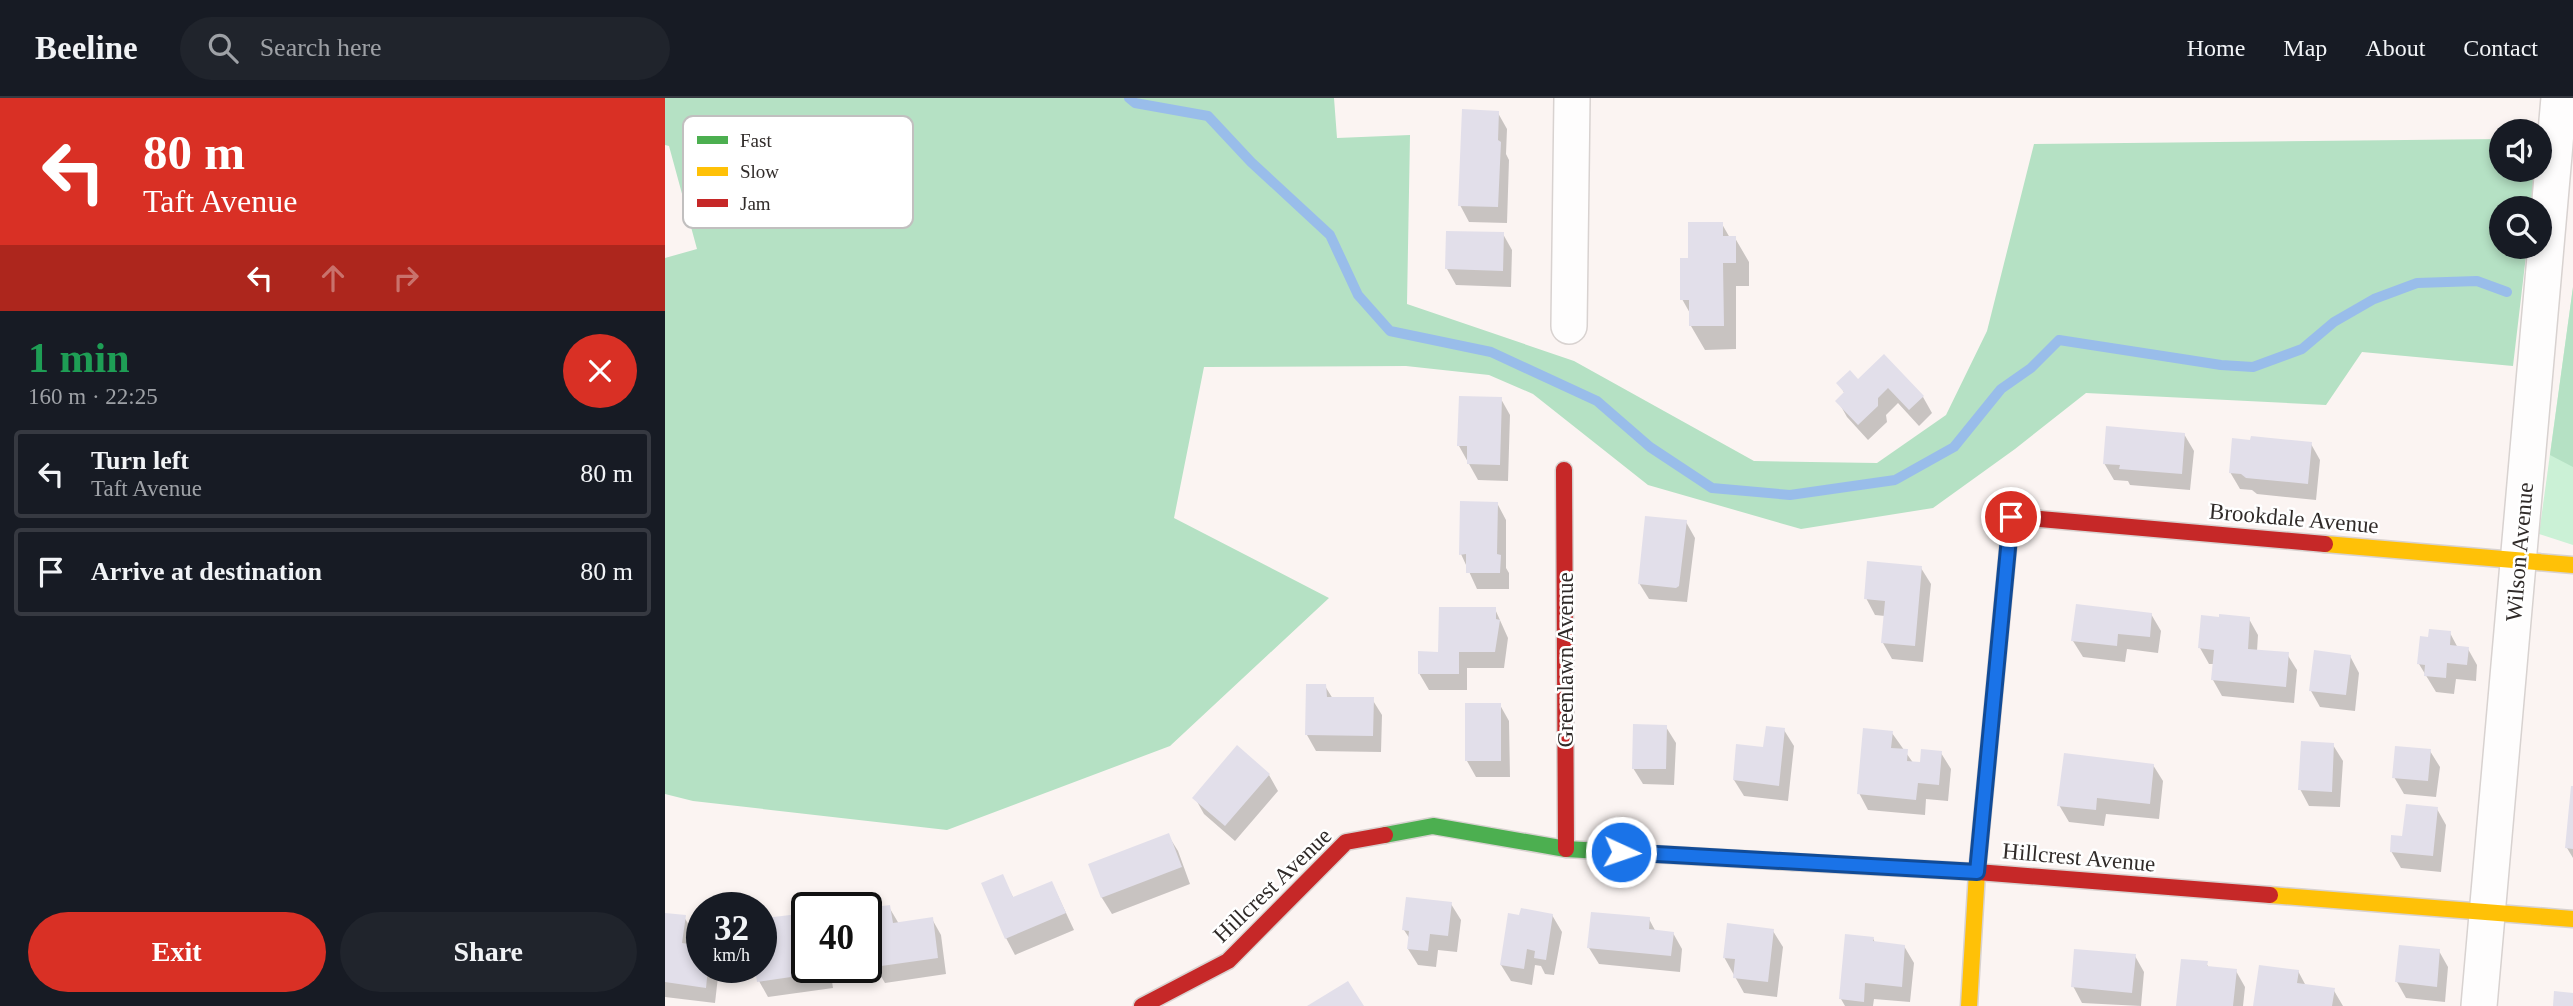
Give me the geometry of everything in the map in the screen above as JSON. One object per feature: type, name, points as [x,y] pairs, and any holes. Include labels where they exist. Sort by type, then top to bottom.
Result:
[{"type":"street","points":[[1569,326],[1572,98]]},
{"type":"street","name":"Wilson Avenue","points":[[2479,1006],[2559,98]]},
{"type":"street","name":"Greenlawn Avenue","points":[[1564,470],[1566,849]]},
{"type":"street","name":"Brookdale Avenue","points":[[1977,872],[2011,517],[2573,565]]},
{"type":"street","name":"Hillcrest Avenue","points":[[1142,1006],[1228,961],[1346,842],[1433,825],[1566,849],[1977,872],[2573,919]]},
{"type":"street","points":[[1969,1006],[1977,872]]},
{"type":"green space","points":[[665,98],[1334,98],[1337,138],[1410,135],[1407,304],[1574,361],[1754,461],[1877,463],[1946,415],[1987,331],[2034,144],[2489,139],[2489,182],[2535,182],[2533,196],[2489,196],[2489,259],[2526,259],[2513,366],[2362,352],[2326,405],[2086,393],[2015,449],[1933,508],[1801,529],[1648,485],[1533,394],[1489,375],[1406,366],[1204,367],[1174,518],[1329,598],[1170,746],[947,830],[693,801],[665,794],[665,258],[697,249],[691,228],[913,228],[913,116],[683,116],[683,198],[669,146],[665,145]]},
{"type":"green space","points":[[2573,287],[2573,545],[2539,534]]},
{"type":"green space","points":[[2573,287],[2573,467],[2550,455]]},
{"type":"building","points":[[1462,109],[1499,111],[1498,140],[1501,142],[1498,207],[1458,206]]},
{"type":"building","points":[[1688,222],[1723,222],[1723,236],[1736,236],[1736,263],[1723,263],[1724,326],[1689,326],[1689,300],[1680,300],[1680,258],[1688,258]]},
{"type":"building","points":[[1446,231],[1504,232],[1503,271],[1445,269]]},
{"type":"building","points":[[1884,354],[1924,396],[1909,410],[1888,388],[1878,398],[1878,406],[1858,425],[1835,401],[1844,392],[1836,383],[1850,370],[1858,379]]},
{"type":"building","points":[[1459,396],[1502,397],[1500,465],[1467,464],[1467,446],[1457,446]]},
{"type":"building","points":[[2106,426],[2185,433],[2182,474],[2119,469],[2120,465],[2103,464]]},
{"type":"building","points":[[2251,436],[2312,442],[2308,484],[2246,478],[2241,474],[2229,473],[2232,438],[2250,440]]},
{"type":"building","points":[[1460,501],[1498,502],[1497,554],[1501,555],[1500,573],[1466,573],[1466,554],[1459,555]]},
{"type":"building","points":[[1645,516],[1687,520],[1679,586],[1676,588],[1638,584]]},
{"type":"building","points":[[1867,561],[1922,566],[1915,646],[1881,643],[1885,601],[1864,599]]},
{"type":"building","points":[[2076,604],[2152,613],[2150,637],[2118,634],[2117,646],[2071,641]]},
{"type":"building","points":[[1439,607],[1496,607],[1496,619],[1500,620],[1495,652],[1459,652],[1459,674],[1418,674],[1418,651],[1438,652]]},
{"type":"building","points":[[2219,614],[2250,617],[2248,649],[2289,652],[2286,687],[2211,680],[2214,650],[2198,648],[2201,615],[2219,617]]},
{"type":"building","points":[[2429,629],[2451,631],[2450,645],[2469,647],[2467,665],[2447,663],[2446,678],[2424,676],[2425,665],[2417,664],[2420,636],[2428,637]]},
{"type":"building","points":[[2314,650],[2351,655],[2346,695],[2309,691]]},
{"type":"building","points":[[1306,684],[1326,684],[1327,697],[1374,697],[1373,736],[1305,735]]},
{"type":"building","points":[[1465,703],[1501,703],[1501,761],[1465,761]]},
{"type":"building","points":[[1633,724],[1667,725],[1666,769],[1632,769]]},
{"type":"building","points":[[1766,726],[1785,728],[1779,786],[1733,780],[1736,744],[1763,747]]},
{"type":"building","points":[[1863,728],[1893,731],[1891,748],[1908,749],[1907,761],[1920,762],[1921,749],[1942,751],[1939,785],[1918,783],[1916,800],[1857,794]]},
{"type":"building","points":[[2301,741],[2334,743],[2332,792],[2298,790]]},
{"type":"building","points":[[1237,745],[1270,774],[1225,826],[1192,798]]},
{"type":"building","points":[[2395,746],[2431,749],[2428,781],[2392,778]]},
{"type":"building","points":[[2064,753],[2154,764],[2150,804],[2097,798],[2096,810],[2057,806]]},
{"type":"building","points":[[2573,786],[2573,849],[2565,848]]},
{"type":"building","points":[[2406,804],[2438,807],[2433,856],[2390,852],[2391,835],[2402,836]]},
{"type":"building","points":[[1169,833],[1182,867],[1101,898],[1088,864]]},
{"type":"building","points":[[1003,874],[1013,897],[1052,881],[1066,913],[1005,939],[981,883]]},
{"type":"building","points":[[1406,897],[1452,902],[1448,936],[1430,934],[1428,951],[1407,949],[1409,931],[1402,930]]},
{"type":"building","points":[[890,905],[893,923],[933,917],[938,958],[882,966],[882,906]]},
{"type":"building","points":[[1521,908],[1553,914],[1546,960],[1534,958],[1535,951],[1527,949],[1524,969],[1500,965],[1508,913],[1519,915]]},
{"type":"building","points":[[1591,912],[1650,917],[1649,929],[1674,932],[1671,956],[1587,948]]},
{"type":"building","points":[[665,913],[686,915],[682,943],[686,944],[686,983],[706,983],[706,988],[665,982]]},
{"type":"building","points":[[791,915],[791,977],[777,979],[777,917]]},
{"type":"building","points":[[1727,923],[1774,929],[1768,982],[1733,978],[1735,959],[1723,958]]},
{"type":"building","points":[[1845,934],[1874,937],[1873,941],[1905,945],[1902,987],[1865,983],[1864,1002],[1839,999]]},
{"type":"building","points":[[2399,945],[2440,949],[2437,987],[2395,982]]},
{"type":"building","points":[[2074,949],[2136,954],[2132,993],[2071,987]]},
{"type":"building","points":[[2181,959],[2208,961],[2207,966],[2237,969],[2233,1006],[2176,1006]]},
{"type":"building","points":[[2259,965],[2299,970],[2297,983],[2335,988],[2332,1006],[2253,1006]]},
{"type":"building","points":[[1348,981],[1364,1006],[1307,1006]]},
{"type":"building","points":[[2554,991],[2573,993],[2573,1006],[2553,1006]]},
{"type":"waterway","points":[[1129,98],[1135,103],[1208,116],[1251,162],[1330,235],[1358,295],[1390,331],[1491,352],[1597,401],[1650,447],[1712,488],[1790,495],[1895,480],[1954,447],[2001,389],[2031,368],[2059,340],[2221,365],[2253,367],[2302,349],[2334,322],[2374,299],[2417,283],[2477,281],[2507,292]]},
{"type":"traffic: fast","points":[[1385,835],[1433,826],[1566,849],[1793,862]]},
{"type":"traffic: slow","points":[[1969,1006],[1977,872],[2011,517],[2040,519]]},
{"type":"traffic: slow","points":[[2325,544],[2573,565]]},
{"type":"traffic: slow","points":[[2270,895],[2573,919]]},
{"type":"traffic: jam","points":[[1564,470],[1566,849]]},
{"type":"traffic: jam","points":[[2040,519],[2325,544]]},
{"type":"traffic: jam","points":[[1142,1006],[1228,961],[1346,842],[1385,835]]},
{"type":"traffic: jam","points":[[1793,862],[1977,872],[2270,895]]},
{"type":"route","points":[[1621,852],[1977,872],[2011,517]]}]
